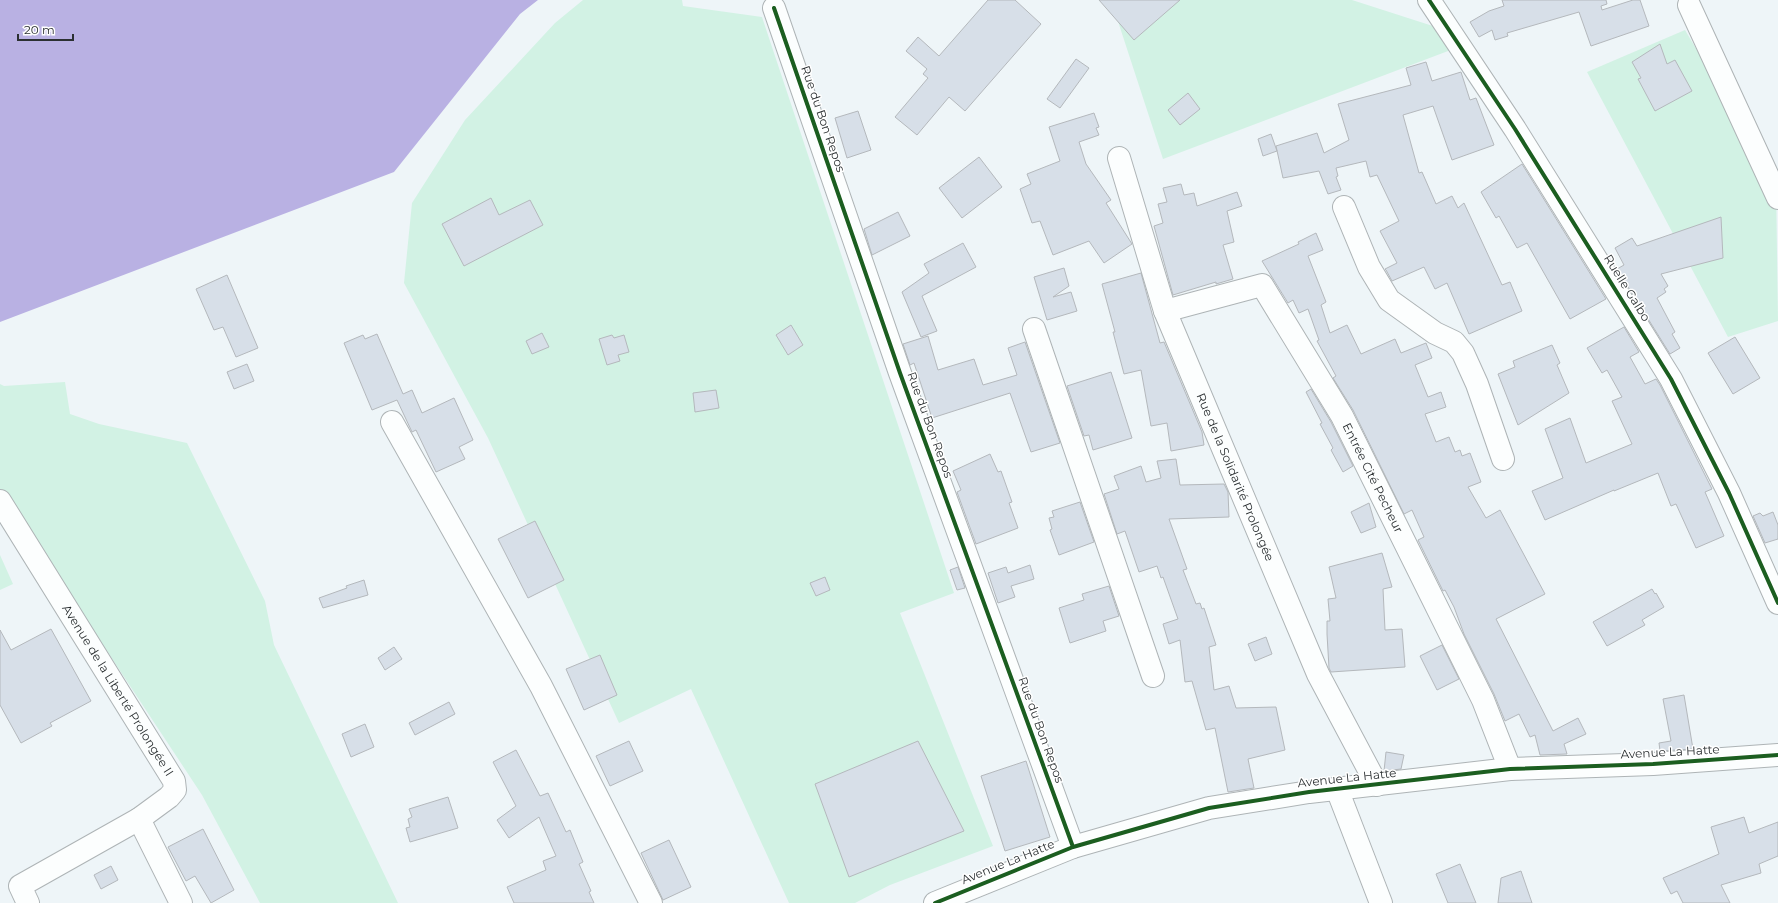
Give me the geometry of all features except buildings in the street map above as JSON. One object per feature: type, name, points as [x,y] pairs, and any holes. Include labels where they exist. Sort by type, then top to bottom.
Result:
[{"type":"street","name":"Ruelle Galbo","points":[[1430,0],[1516,129],[1672,379],[1729,493],[1778,603]]},
{"type":"street","points":[[1689,5],[1778,198]]},
{"type":"street","name":"Rue du Bon Repos","points":[[774,8],[900,373],[1073,847]]},
{"type":"street","name":"Rue de la Solidarité Prolongée","points":[[1120,158],[1165,310],[1318,674],[1377,786]]},
{"type":"street","points":[[1344,207],[1369,266],[1389,300],[1435,333],[1454,342],[1463,353],[1477,384],[1503,459]]},
{"type":"street","name":"Entrée Cité Pecheur","points":[[1165,310],[1262,285],[1342,416],[1483,700],[1510,769]]},
{"type":"street","points":[[1034,329],[1153,676]]},
{"type":"street","points":[[392,422],[541,686],[651,903]]},
{"type":"street","name":"Avenue de la Liberté Prolongée II","points":[[0,501],[174,781],[175,790],[139,818],[20,886],[28,903]]},
{"type":"street","name":"Avenue La Hatte","points":[[935,903],[1073,847],[1209,808],[1308,792],[1377,786],[1510,769],[1653,764],[1778,755]]},
{"type":"street","points":[[1337,790],[1381,903]]},
{"type":"street","points":[[139,818],[181,903]]},
{"type":"green space","points":[[583,0],[682,0],[683,6],[762,17],[954,593],[900,613],[993,846],[890,885],[855,903],[789,903],[691,689],[619,723],[488,438],[404,283],[412,203],[465,120],[555,23]]},
{"type":"green space","points":[[1111,0],[1352,0],[1439,28],[1456,48],[1163,159]]},
{"type":"green space","points":[[1685,30],[1776,183],[1778,321],[1728,337],[1587,72]]},
{"type":"green space","points":[[65,382],[70,414],[99,424],[187,443],[265,601],[274,645],[398,903],[260,903],[202,795],[0,489],[0,384],[4,386]]},
{"type":"green space","points":[[0,555],[13,584],[0,590]]},
{"type":"shaded area","points":[[0,0],[538,0],[520,14],[394,172],[0,322]]},
{"type":"cycle path","points":[[1429,0],[1515,129],[1671,379],[1729,493],[1778,603]]},
{"type":"cycle path","points":[[774,8],[900,373],[1073,847]]},
{"type":"cycle path","points":[[935,903],[1073,847],[1209,808],[1309,792],[1510,769],[1653,764],[1778,755]]}]
